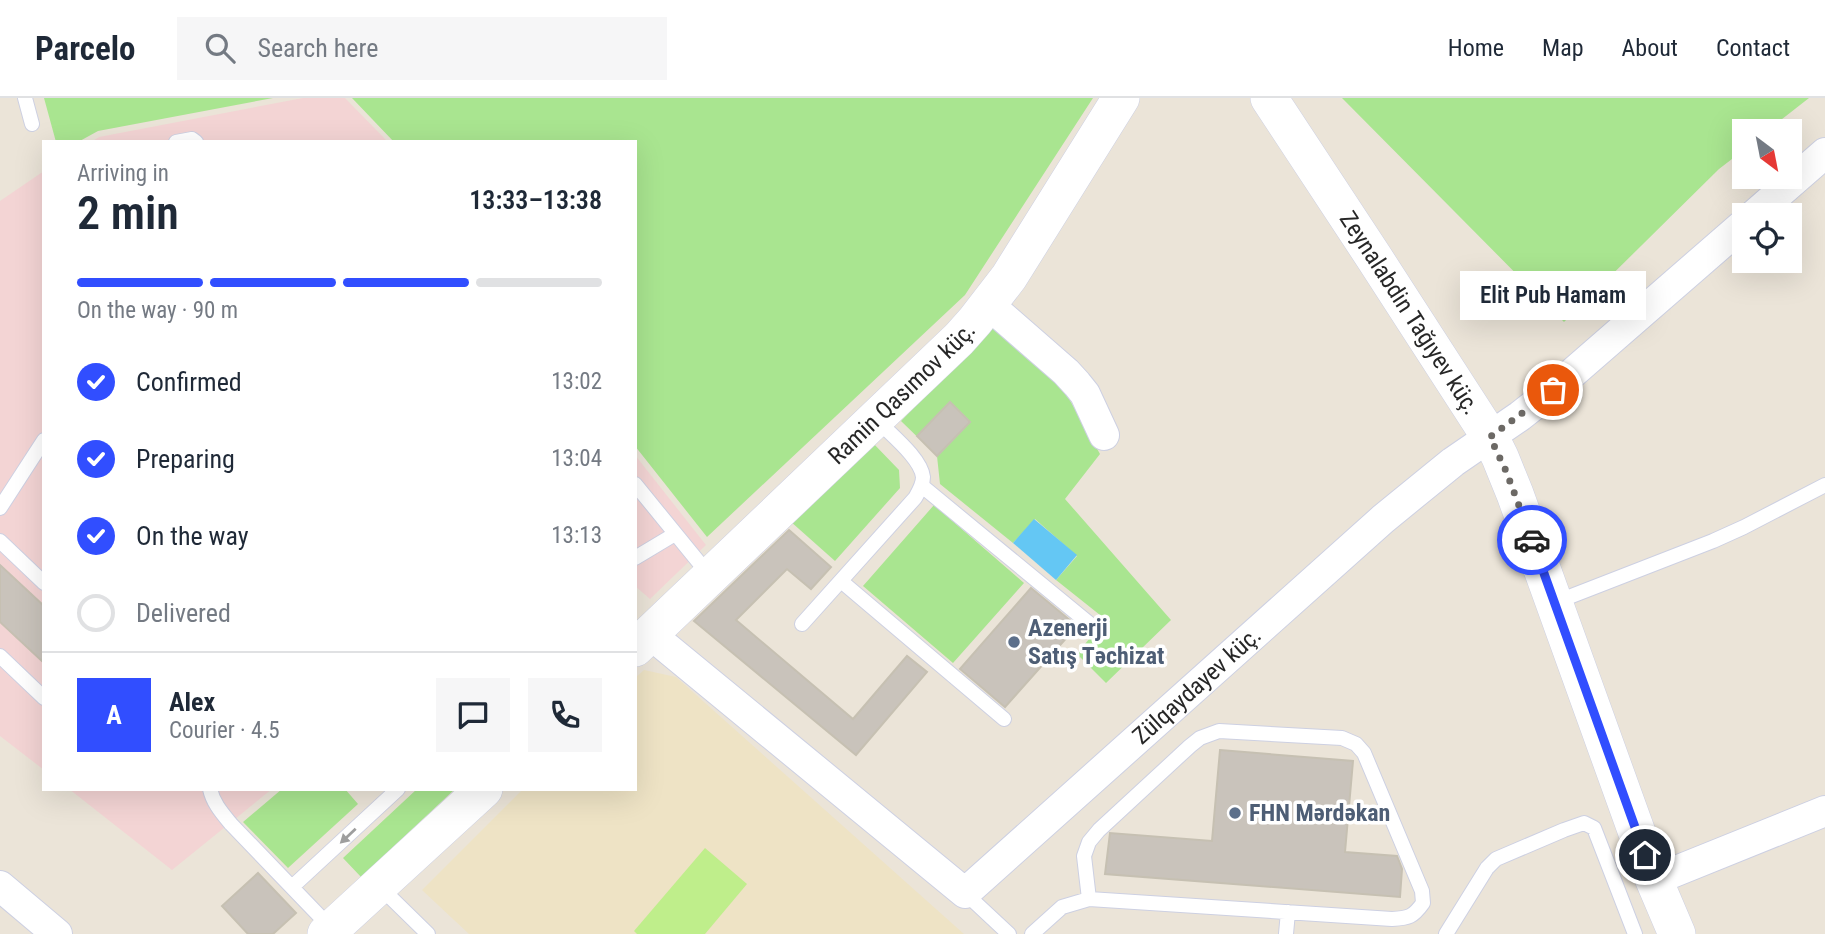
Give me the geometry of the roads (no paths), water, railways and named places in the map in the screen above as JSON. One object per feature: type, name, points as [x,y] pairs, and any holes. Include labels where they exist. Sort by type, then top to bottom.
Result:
[{"type":"street","name":"Ramin Qasımov küç.","points":[[643,641],[960,339],[1009,277],[1121,98]]},
{"type":"street","name":"Zeynalabdin Tağıyev küç.","points":[[1269,98],[1376,259],[1490,437],[1500,457],[1654,880],[1677,934]]},
{"type":"street","points":[[1768,203],[1825,153]]},
{"type":"street","name":"Zülqaydayev küç.","points":[[965,893],[1383,519],[1425,484],[1553,390],[1732,234]]},
{"type":"street","points":[[988,304],[1077,384],[1085,394],[1104,435]]},
{"type":"street","points":[[643,641],[965,893]]},
{"type":"street","points":[[329,931],[482,791]]},
{"type":"street","points":[[1654,880],[1825,811]]},
{"type":"street","points":[[0,886],[57,934]]},
{"type":"lane","points":[[25,98],[32,124]]},
{"type":"lane","points":[[802,624],[915,498],[922,486],[923,476],[919,463],[876,419]]},
{"type":"lane","points":[[0,508],[42,443]]},
{"type":"lane","points":[[1554,602],[1724,536],[1825,485]]},
{"type":"lane","points":[[637,486],[710,577]]},
{"type":"lane","points":[[922,486],[1091,625]]},
{"type":"lane","points":[[637,557],[675,534]]},
{"type":"lane","points":[[0,541],[42,581]]},
{"type":"lane","points":[[841,580],[1003,719]]},
{"type":"lane","points":[[0,656],[42,696]]},
{"type":"lane","points":[[1032,934],[1062,907],[1088,899],[1392,919],[1408,918],[1423,904],[1422,891],[1364,753],[1356,744],[1342,738],[1219,731],[1200,738],[1190,746],[1089,842],[1084,856],[1088,899]]},
{"type":"lane","points":[[210,791],[225,817],[292,887],[329,931]]},
{"type":"lane","points":[[292,887],[396,791]]},
{"type":"lane","points":[[1446,934],[1487,868],[1496,859],[1584,823],[1594,828],[1635,934]]},
{"type":"lane","points":[[379,886],[428,934]]},
{"type":"lane","points":[[965,893],[1009,934]]},
{"type":"lane","points":[[1286,934],[1288,912]]},
{"type":"water","points":[[1034,519],[1077,555],[1056,580],[1013,543]]},
{"type":"place","name":"Elit Pub Hamam","points":[[1553,390]]},
{"type":"place","name":"Azenerji Satış Təchizat","points":[[1014,642]]},
{"type":"place","name":"FHN Mərdəkan","points":[[1235,813]]}]
